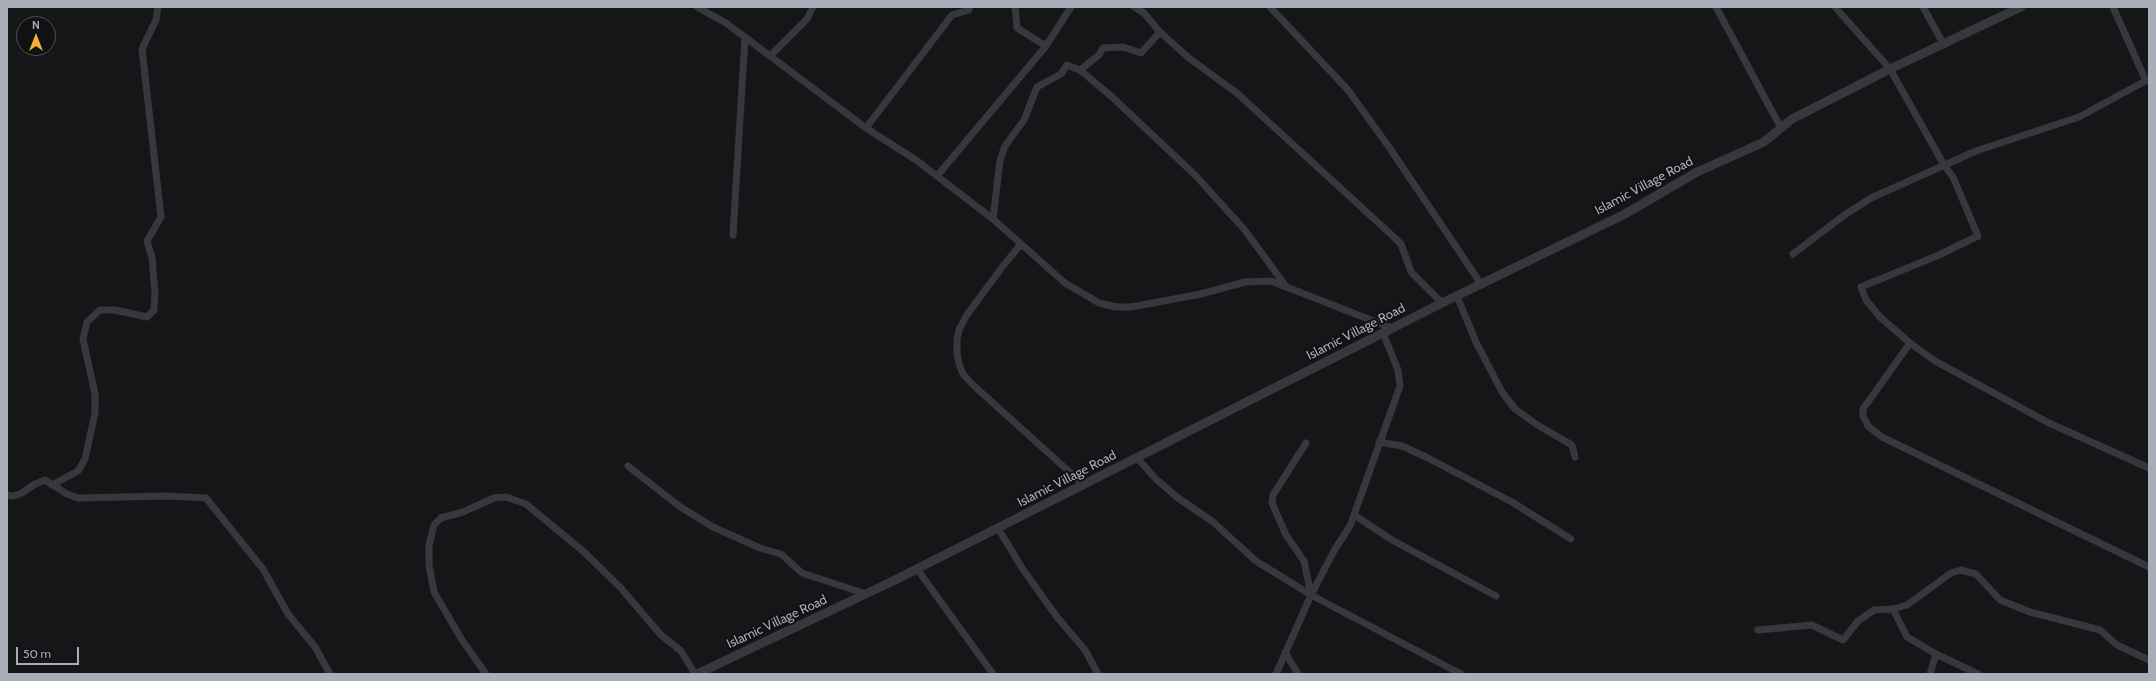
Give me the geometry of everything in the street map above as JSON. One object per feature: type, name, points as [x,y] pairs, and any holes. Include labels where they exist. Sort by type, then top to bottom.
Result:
[{"type":"street","points":[[52,485],[78,471],[85,459],[89,444],[95,413],[95,394],[83,339],[88,322],[100,310],[115,310],[147,316],[154,310],[155,292],[152,258],[147,241],[161,217],[142,49],[156,20],[158,7]]},
{"type":"street","points":[[697,7],[726,23],[866,128],[916,160],[993,219],[1065,283],[1099,303],[1116,307],[1131,307],[1180,298],[1245,282],[1271,281],[1286,285],[1394,328]]},
{"type":"street","points":[[770,56],[807,19],[813,7]]},
{"type":"street","points":[[951,7],[952,15]]},
{"type":"street","points":[[866,128],[952,15],[969,10],[970,7]]},
{"type":"street","points":[[1015,7],[1017,28],[1046,46]]},
{"type":"street","points":[[936,176],[1046,46],[1071,7]]},
{"type":"street","points":[[1134,7],[1144,13],[1160,32],[1189,58],[1238,94],[1396,239],[1401,244],[1411,272],[1442,303]]},
{"type":"street","points":[[1270,7],[1348,90],[1389,147],[1481,284]]},
{"type":"street","points":[[1716,7],[1781,128]]},
{"type":"street","points":[[1836,7],[1890,69],[1959,189],[1978,236],[1953,249],[1861,287],[1866,300],[1880,317],[1910,343],[1941,364],[2036,416],[2149,468]]},
{"type":"street","points":[[1923,7],[1944,45]]},
{"type":"street","name":"Islamic Village Road","points":[[696,674],[866,594],[1442,303],[1625,214],[1697,172],[1764,142],[1792,119],[1890,69],[1944,45],[2021,7]]},
{"type":"street","points":[[1793,254],[1865,201],[1976,150],[2079,117],[2147,80],[2113,7]]},
{"type":"street","points":[[1080,70],[1099,55],[1103,48],[1123,46],[1141,53],[1160,32]]},
{"type":"street","points":[[733,235],[745,37]]},
{"type":"street","points":[[993,219],[1000,160],[1004,146],[1024,120],[1037,87],[1061,74],[1067,65],[1080,70],[1111,96],[1195,174],[1244,229],[1286,285]]},
{"type":"street","points":[[1022,244],[1003,266],[963,322],[957,339],[957,353],[963,374],[972,384],[1084,485]]},
{"type":"street","points":[[1457,296],[1476,342],[1502,392],[1515,409],[1539,426],[1572,445],[1575,457]]},
{"type":"street","points":[[1276,674],[1311,595],[1354,516],[1400,386],[1398,370],[1383,333]]},
{"type":"street","points":[[1910,343],[1863,408],[1863,416],[1868,426],[1882,437],[2149,567]]},
{"type":"street","points":[[1379,442],[1402,446],[1481,484],[1571,539]]},
{"type":"street","points":[[1306,443],[1273,495],[1272,503],[1286,536],[1304,561],[1311,595]]},
{"type":"street","points":[[1137,458],[1156,479],[1178,498],[1212,521],[1256,561],[1311,595],[1461,674]]},
{"type":"street","points":[[628,466],[679,506],[713,526],[760,548],[781,554],[802,573],[866,594]]},
{"type":"street","points":[[7,495],[13,496],[22,493],[45,480],[66,494],[78,498],[167,496],[206,498],[263,568],[288,614],[315,647],[330,674]]},
{"type":"street","points":[[486,674],[462,640],[434,592],[429,565],[429,545],[434,525],[441,518],[463,512],[494,498],[506,497],[526,504],[584,552],[620,587],[661,635],[682,651],[696,674]]},
{"type":"street","points":[[1354,516],[1392,540],[1496,596]]},
{"type":"street","points":[[998,528],[1057,617],[1085,650],[1098,674]]},
{"type":"street","points":[[917,568],[993,674]]},
{"type":"street","points":[[1758,630],[1812,625],[1843,640],[1858,621],[1874,610],[1893,609],[1907,605],[1951,573],[1961,570],[1976,574],[2000,600],[2030,612],[2100,630],[2117,645],[2149,660]]},
{"type":"street","points":[[1893,609],[1906,637],[1936,654],[1978,674]]},
{"type":"street","points":[[1285,652],[1298,674]]},
{"type":"street","points":[[1930,674],[1936,654]]}]
